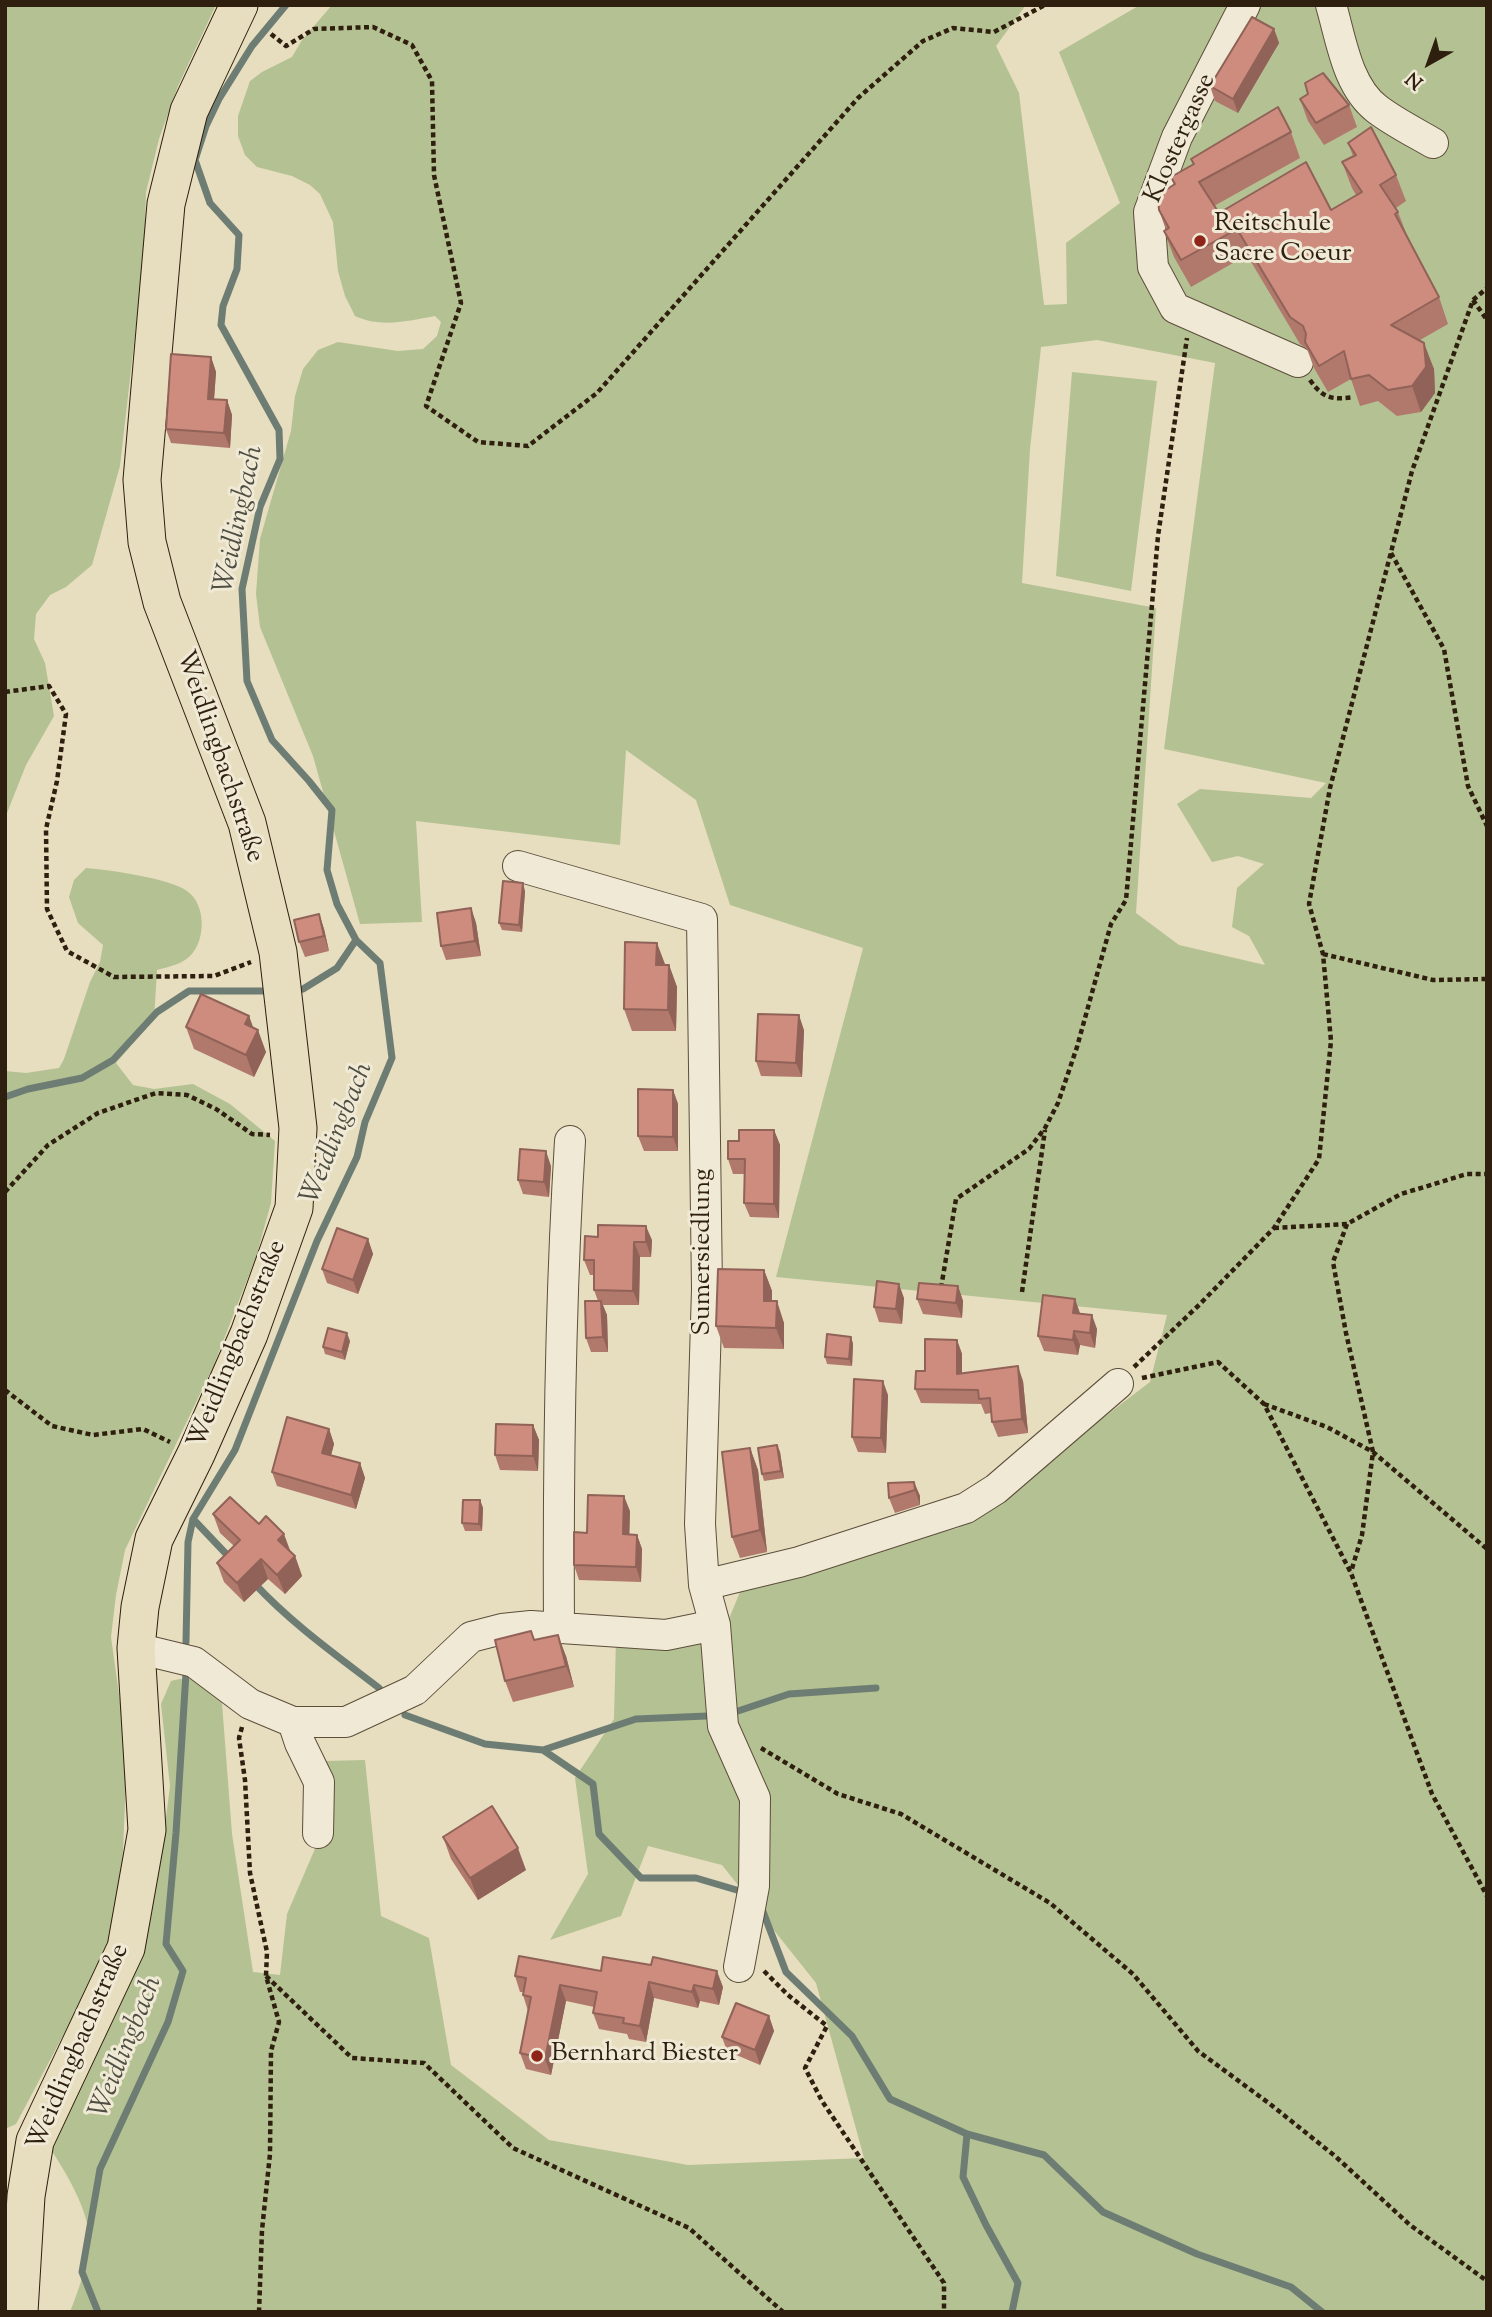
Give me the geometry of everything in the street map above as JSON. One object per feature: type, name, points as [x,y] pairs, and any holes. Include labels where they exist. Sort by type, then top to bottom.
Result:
[{"type":"main road","name":"Weidlingbachstraße","points":[[19,2312],[26,2196],[36,2141],[126,1948],[147,1830],[136,1648],[140,1607],[154,1539],[196,1454],[249,1334],[293,1208],[298,1128],[278,951],[247,823],[162,603],[147,542],[142,480],[166,204],[189,111],[239,5]]},
{"type":"street","name":"Klostergasse","points":[[1245,5],[1177,137],[1149,212],[1153,267],[1175,308],[1298,362]]},
{"type":"street","points":[[1331,5],[1354,81],[1364,96],[1376,109],[1433,143]]},
{"type":"street","name":"Sumersiedlung","points":[[518,866],[702,919],[707,1289],[699,1524],[705,1585],[715,1625],[723,1726],[755,1798],[754,1886],[739,1967]]},
{"type":"street","points":[[559,1628],[558,1464],[570,1141]]},
{"type":"street","points":[[705,1585],[799,1562],[966,1507],[996,1489],[1118,1384]]},
{"type":"street","points":[[136,1648],[194,1661],[250,1704],[293,1722],[346,1722],[415,1690],[471,1637],[502,1629],[531,1626],[666,1636],[715,1625]]},
{"type":"street","points":[[293,1722],[319,1782],[318,1833]]},
{"type":"path","points":[[271,34],[286,46],[314,29],[373,27],[412,46],[432,81],[434,174],[461,303],[426,406],[478,442],[528,446],[597,393],[858,98],[894,65],[923,41],[953,28],[994,32],[1045,5]]},
{"type":"path","points":[[1118,1384],[1274,1228],[1319,1159],[1331,1041],[1323,954],[1309,904],[1330,788],[1412,471],[1473,300],[1487,288]]},
{"type":"path","points":[[1473,300],[1487,320]]},
{"type":"path","points":[[941,1289],[956,1199],[1029,1149],[1045,1128],[1058,1103],[1077,1047],[1111,924],[1126,900],[1158,536],[1190,315]]},
{"type":"path","points":[[1298,362],[1316,389],[1335,400],[1354,397]]},
{"type":"path","points":[[1391,553],[1444,649],[1468,786],[1487,826]]},
{"type":"path","points":[[5,692],[49,686],[66,714],[57,781],[46,830],[47,909],[67,951],[114,977],[214,976],[278,951]]},
{"type":"path","points":[[1323,954],[1433,980],[1487,979]]},
{"type":"path","points":[[5,1192],[48,1145],[98,1112],[156,1094],[187,1095],[216,1109],[252,1134],[277,1136],[298,1128]]},
{"type":"path","points":[[1022,1292],[1045,1128]]},
{"type":"path","points":[[1274,1228],[1346,1224],[1401,1194],[1466,1174],[1487,1174]]},
{"type":"path","points":[[1346,1224],[1333,1262],[1373,1452],[1362,1535],[1351,1573]]},
{"type":"path","points":[[1118,1384],[1219,1362],[1264,1404],[1351,1573],[1432,1794],[1487,1896]]},
{"type":"path","points":[[5,1390],[52,1426],[93,1435],[144,1429],[196,1454]]},
{"type":"path","points":[[1264,1404],[1327,1427],[1373,1452],[1487,1549]]},
{"type":"path","points":[[250,1704],[239,1738],[245,1780],[250,1873],[267,1952],[266,1976],[279,2022],[271,2051],[270,2154],[262,2231],[259,2312]]},
{"type":"path","points":[[723,1726],[838,1794],[901,1814],[1050,1903],[1132,1974],[1198,2051],[1335,2156],[1410,2225],[1487,2281]]},
{"type":"path","points":[[739,1967],[765,1971],[788,1995],[827,2026],[805,2068],[822,2101],[944,2283],[944,2312]]},
{"type":"path","points":[[266,1976],[352,2058],[424,2063],[513,2148],[689,2228],[783,2312]]},
{"type":"green space","points":[[5,5],[216,5],[178,86],[159,139],[146,192],[144,256],[120,466],[92,565],[66,587],[50,595],[36,614],[34,639],[45,663],[54,716],[26,765],[5,818]]},
{"type":"green space","points":[[332,5],[1026,5],[996,46],[1019,93],[1044,305],[1067,304],[1066,243],[1120,203],[1059,52],[1140,5],[1487,5],[1487,2312],[70,2312],[86,2262],[89,2232],[79,2199],[50,2148],[106,2033],[149,1922],[170,1786],[161,1704],[171,1681],[180,1679],[200,1682],[222,1703],[232,1834],[253,1972],[280,1975],[287,1914],[320,1837],[325,1761],[365,1760],[381,1916],[429,1938],[451,2065],[549,2140],[688,2165],[864,2158],[816,1983],[722,1865],[648,1846],[621,1916],[550,1940],[588,1874],[575,1778],[614,1719],[616,1638],[722,1636],[744,1582],[958,1528],[1150,1382],[1167,1315],[776,1277],[863,948],[730,905],[696,800],[626,750],[620,845],[416,821],[422,922],[360,924],[313,756],[260,627],[256,594],[260,539],[291,431],[295,396],[303,369],[318,350],[338,342],[398,351],[423,349],[437,336],[441,322],[435,316],[384,323],[355,316],[345,296],[338,271],[333,222],[320,194],[310,185],[292,176],[257,167],[245,155],[238,136],[238,116],[250,81],[292,57],[302,40]],"holes":[[[1097,340],[1215,363],[1164,749],[1326,783],[1311,798],[1200,789],[1177,804],[1212,862],[1238,856],[1264,864],[1237,888],[1232,927],[1249,936],[1265,965],[1179,945],[1136,913],[1156,608],[1022,583],[1030,449],[1041,347]]]},
{"type":"green space","points":[[1072,372],[1157,381],[1131,591],[1056,576]]},
{"type":"green space","points":[[86,868],[138,875],[178,886],[193,897],[201,913],[201,931],[196,948],[184,961],[157,970],[154,1019],[116,1063],[133,1085],[154,1089],[193,1084],[230,1104],[275,1141],[271,1203],[256,1257],[213,1367],[125,1550],[111,1637],[127,1752],[118,1913],[101,1964],[16,2124],[5,2129],[5,1071],[26,1073],[59,1068],[64,1059],[90,982],[100,962],[103,945],[78,923],[69,897],[74,880]]},
{"type":"building","points":[[1252,17],[1274,29],[1233,99],[1210,86]]},
{"type":"building","points":[[1323,73],[1349,105],[1316,123],[1300,99],[1308,94],[1305,83]]},
{"type":"building","points":[[1278,107],[1291,132],[1199,182],[1219,213],[1306,162],[1331,210],[1362,192],[1342,162],[1356,155],[1348,143],[1371,127],[1396,175],[1380,185],[1398,212],[1395,214],[1439,297],[1391,325],[1424,343],[1426,367],[1412,386],[1388,390],[1369,375],[1351,379],[1344,351],[1319,366],[1305,342],[1303,326],[1290,317],[1237,229],[1181,260],[1164,231],[1169,228],[1159,210],[1158,195],[1175,184],[1171,177],[1194,164],[1191,159]]},
{"type":"building","points":[[171,354],[211,357],[208,399],[227,400],[224,433],[166,429]]},
{"type":"building","points":[[503,881],[523,883],[519,925],[499,923]]},
{"type":"building","points":[[471,908],[475,941],[441,946],[437,913]]},
{"type":"building","points":[[319,914],[324,936],[299,942],[294,920]]},
{"type":"building","points":[[625,942],[657,943],[656,965],[669,965],[668,1010],[624,1009]]},
{"type":"building","points":[[201,994],[249,1016],[245,1024],[258,1030],[246,1055],[186,1027]]},
{"type":"building","points":[[758,1014],[799,1015],[796,1063],[756,1061]]},
{"type":"building","points":[[638,1089],[673,1090],[673,1137],[638,1136]]},
{"type":"building","points":[[739,1130],[774,1130],[774,1204],[744,1203],[745,1159],[728,1159],[728,1141],[739,1141]]},
{"type":"building","points":[[520,1149],[546,1151],[544,1182],[518,1180]]},
{"type":"building","points":[[598,1225],[646,1226],[646,1242],[634,1242],[633,1291],[594,1290],[594,1260],[584,1260],[585,1236],[598,1237]]},
{"type":"building","points":[[337,1228],[368,1239],[353,1280],[322,1269]]},
{"type":"building","points":[[718,1269],[764,1270],[764,1301],[777,1301],[776,1328],[716,1326]]},
{"type":"building","points":[[877,1281],[899,1284],[896,1309],[874,1307]]},
{"type":"building","points":[[919,1283],[958,1286],[956,1303],[917,1299]]},
{"type":"building","points":[[1043,1295],[1075,1299],[1073,1313],[1092,1315],[1090,1333],[1074,1331],[1073,1340],[1038,1336]]},
{"type":"building","points":[[585,1301],[601,1301],[603,1337],[586,1338]]},
{"type":"building","points":[[328,1328],[347,1333],[342,1352],[323,1347]]},
{"type":"building","points":[[827,1334],[851,1337],[849,1359],[825,1357]]},
{"type":"building","points":[[925,1339],[957,1340],[957,1374],[1018,1366],[1022,1419],[992,1422],[990,1398],[979,1399],[978,1390],[915,1389],[916,1371],[925,1371]]},
{"type":"building","points":[[854,1379],[883,1381],[881,1438],[852,1437]]},
{"type":"building","points":[[287,1417],[329,1429],[322,1453],[360,1463],[351,1495],[272,1472]]},
{"type":"building","points":[[496,1424],[533,1425],[533,1456],[495,1455]]},
{"type":"building","points":[[777,1445],[781,1471],[762,1474],[758,1448]]},
{"type":"building","points":[[750,1448],[760,1530],[732,1537],[722,1452]]},
{"type":"building","points":[[914,1482],[915,1490],[889,1498],[888,1483]]},
{"type":"building","points":[[588,1495],[624,1496],[623,1534],[637,1535],[636,1567],[574,1565],[574,1532],[587,1533]]},
{"type":"building","points":[[230,1497],[259,1524],[266,1516],[284,1534],[278,1540],[295,1556],[277,1575],[261,1559],[237,1583],[217,1563],[240,1540],[213,1514]]},
{"type":"building","points":[[463,1500],[480,1500],[479,1524],[462,1523]]},
{"type":"building","points":[[531,1631],[534,1640],[558,1635],[566,1666],[505,1681],[495,1640]]},
{"type":"building","points":[[492,1806],[518,1848],[470,1878],[443,1837]]},
{"type":"building","points":[[519,1956],[601,1971],[603,1957],[651,1965],[653,1957],[717,1971],[713,1989],[694,1985],[692,1992],[649,1982],[640,2026],[623,2023],[624,2018],[593,2013],[597,1992],[560,1985],[545,2059],[520,2053],[531,1997],[523,1995],[526,1978],[515,1976]]},
{"type":"building","points":[[736,2003],[769,2016],[755,2050],[722,2037]]},
{"type":"waterway","name":"Weidlingbach","points":[[186,1642],[188,1542],[193,1519],[235,1450],[317,1241],[357,1157],[365,1122],[392,1058],[380,963],[356,940],[337,904],[327,870],[332,810],[272,740],[247,681],[242,589],[260,507],[280,459],[279,430],[221,325],[223,306],[237,269],[239,235],[210,203],[195,160],[206,126],[219,99],[252,46],[286,5]]},
{"type":"waterway","points":[[303,989],[337,968],[356,940]]},
{"type":"waterway","points":[[5,1097],[28,1089],[82,1078],[113,1060],[157,1012],[189,991],[266,991]]},
{"type":"waterway","points":[[193,1519],[231,1559]]},
{"type":"waterway","points":[[254,1583],[298,1625],[379,1688]]},
{"type":"waterway","name":"Weidlingbach","points":[[98,2312],[82,2272],[100,2169],[168,2022],[183,1971],[166,1944],[186,1673]]},
{"type":"waterway","points":[[732,1713],[789,1694],[876,1688]]},
{"type":"waterway","points":[[405,1715],[485,1744],[543,1750],[593,1784],[599,1834],[641,1878],[696,1878],[740,1891]]},
{"type":"waterway","points":[[543,1750],[636,1719],[707,1716]]},
{"type":"waterway","points":[[762,1909],[786,1972],[852,2036],[890,2099],[967,2134],[1044,2155],[1103,2212],[1197,2254],[1291,2287],[1322,2312]]},
{"type":"waterway","points":[[967,2134],[963,2177],[1018,2283],[1012,2312]]},
{"type":"place","name":"Reitschule Sacre Coeur","points":[[1200,241]]},
{"type":"place","name":"Bernhard Biester","points":[[537,2056]]}]
